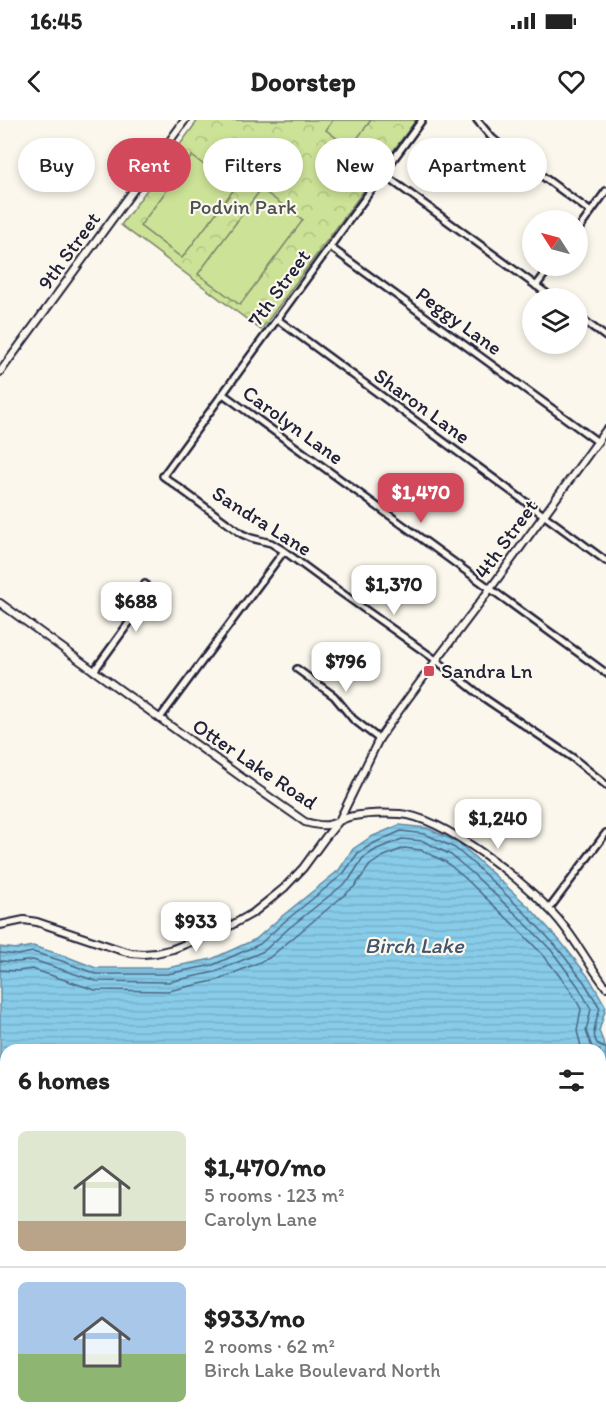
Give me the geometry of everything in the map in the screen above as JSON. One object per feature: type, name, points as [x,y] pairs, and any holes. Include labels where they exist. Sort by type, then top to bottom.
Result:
[{"type":"street","name":"9th Street","points":[[0,372],[185,120]]},
{"type":"street","name":"7th Street","points":[[395,157],[422,120]]},
{"type":"street","points":[[477,120],[503,147],[591,212]]},
{"type":"street","points":[[395,183],[539,288]]},
{"type":"street","points":[[588,216],[606,191]]},
{"type":"street","name":"7th Street","points":[[163,476],[370,192]]},
{"type":"street","name":"Peggy Lane","points":[[330,247],[598,442]]},
{"type":"street","points":[[536,286],[544,276]]},
{"type":"street","name":"Sharon Lane","points":[[277,319],[606,561]]},
{"type":"street","points":[[588,324],[606,337]]},
{"type":"street","name":"Carolyn Lane","points":[[223,394],[606,673]]},
{"type":"street","name":"4th Street","points":[[0,925],[24,920],[37,922],[131,953],[168,951],[212,934],[253,913],[284,888],[303,868],[339,821],[379,739],[606,430]]},
{"type":"street","name":"Sandra Lane","points":[[163,476],[238,531],[271,543],[284,551],[436,660],[484,698],[573,758],[606,785]]},
{"type":"street","points":[[160,718],[284,551]]},
{"type":"street","points":[[94,671],[144,602],[145,584]]},
{"type":"street","name":"Otter Lake Road","points":[[0,603],[305,822],[327,825],[352,816],[376,813],[401,814],[427,821],[476,848],[524,885],[549,909],[576,942],[606,987]]},
{"type":"street","points":[[297,669],[334,696],[353,719],[379,739]]},
{"type":"street","points":[[549,909],[606,832]]},
{"type":"green space","name":"Podvin Park","points":[[198,120],[416,120],[395,148],[395,138],[315,138],[315,192],[363,192],[261,330],[121,225],[145,192],[191,192],[191,138],[185,138]]},
{"type":"green space","points":[[333,120],[371,120],[358,138],[337,138],[326,130]]},
{"type":"green space","points":[[191,157],[203,164],[203,192],[232,192],[182,258],[140,226],[165,192],[191,192]]},
{"type":"green space","points":[[259,192],[265,192],[303,220],[240,305],[198,274]]},
{"type":"water","name":"Birch Lake","points":[[399,825],[427,828],[459,843],[529,907],[590,979],[606,1007],[599,1031],[604,1044],[0,1044],[0,947],[17,949],[33,946],[96,968],[167,968],[212,959],[256,939],[339,870],[353,849],[371,837]]},
{"type":"place","name":"Sandra Ln","points":[[429,671]]}]
